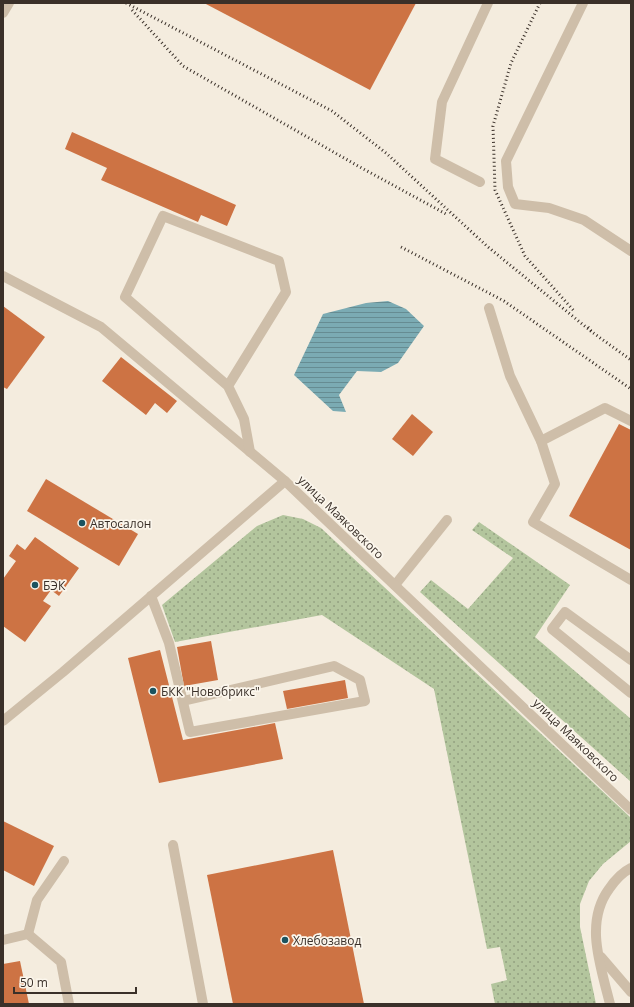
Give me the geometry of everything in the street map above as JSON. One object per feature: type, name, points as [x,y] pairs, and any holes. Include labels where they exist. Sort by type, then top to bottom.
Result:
[{"type":"street","points":[[3,12],[9,3]]},
{"type":"street","points":[[480,182],[435,159],[442,102],[488,3]]},
{"type":"street","points":[[583,3],[506,161],[508,187],[515,204],[549,208],[584,220],[631,252]]},
{"type":"street","points":[[228,386],[286,292],[279,262],[163,216],[125,297],[228,386],[244,419],[250,452]]},
{"type":"street","points":[[3,276],[101,327],[285,481]]},
{"type":"street","points":[[489,308],[510,376],[541,441],[555,484],[533,522],[631,580]]},
{"type":"street","points":[[541,441],[605,408],[631,421]]},
{"type":"street","name":"улица Маяковского","points":[[3,721],[63,672],[285,481],[631,810]]},
{"type":"street","points":[[395,586],[447,520]]},
{"type":"street","points":[[151,596],[169,643],[190,732],[365,701],[360,680],[334,666],[183,701]]},
{"type":"street","points":[[631,660],[565,612],[552,629],[631,693]]},
{"type":"street","points":[[174,845],[203,1004]]},
{"type":"street","points":[[28,934],[37,900],[64,861]]},
{"type":"street","points":[[610,1004],[598,954],[595,928],[597,914],[606,893],[614,881],[631,868]]},
{"type":"street","points":[[3,940],[28,934]]},
{"type":"street","points":[[28,934],[61,962],[69,1004]]},
{"type":"street","points":[[598,954],[631,992]]},
{"type":"green space","points":[[283,515],[303,519],[321,528],[630,817],[631,841],[603,864],[589,881],[580,904],[580,927],[596,1004],[495,1004],[491,984],[507,980],[500,947],[487,949],[434,689],[322,615],[175,642],[162,605],[257,526]]},
{"type":"green space","points":[[479,522],[570,585],[535,637],[631,719],[631,782],[420,592],[431,580],[468,609],[513,558],[472,530]]},
{"type":"water","points":[[388,301],[406,309],[424,326],[398,363],[381,372],[357,371],[339,395],[346,412],[333,411],[294,375],[323,314],[366,303]]},
{"type":"building","points":[[204,3],[416,3],[370,90]]},
{"type":"building","points":[[72,132],[236,205],[227,226],[201,215],[198,222],[101,180],[107,168],[65,149]]},
{"type":"building","points":[[3,306],[45,337],[7,389],[3,387]]},
{"type":"building","points":[[121,357],[177,401],[167,413],[155,403],[146,415],[102,381]]},
{"type":"building","points":[[412,414],[433,432],[413,456],[392,439]]},
{"type":"building","points":[[619,424],[631,430],[631,550],[569,516]]},
{"type":"building","name":"Автосалон","points":[[46,479],[138,534],[119,566],[27,511]]},
{"type":"building","name":"БЭК","points":[[35,537],[79,568],[59,596],[51,590],[43,601],[51,606],[25,642],[3,626],[3,579],[16,561],[9,556],[17,544],[25,550]]},
{"type":"building","name":"БКК \"Новобрикс\"","points":[[211,641],[218,680],[184,686],[177,647]]},
{"type":"building","name":"БКК \"Новобрикс\"","points":[[160,650],[183,740],[275,723],[283,759],[159,783],[128,658]]},
{"type":"building","points":[[345,680],[348,698],[287,709],[283,691]]},
{"type":"building","points":[[3,821],[54,846],[34,886],[3,870]]},
{"type":"building","name":"Хлебозавод","points":[[333,850],[364,1004],[233,1004],[207,875]]},
{"type":"building","points":[[20,961],[29,1004],[3,1004],[3,964]]},
{"type":"railway","points":[[126,3],[332,111],[386,153],[488,247],[592,332]]},
{"type":"railway","points":[[540,3],[511,63],[493,126],[495,190],[525,256],[575,312]]},
{"type":"railway","points":[[132,10],[183,66],[358,166],[446,214]]},
{"type":"railway","points":[[401,247],[504,301],[631,389]]},
{"type":"railway","points":[[588,327],[592,332],[631,360]]},
{"type":"place","name":"Автосалон","points":[[82,523]]},
{"type":"place","name":"БЭК","points":[[35,585]]},
{"type":"place","name":"БКК \"Новобрикс\"","points":[[153,691]]},
{"type":"place","name":"Хлебозавод","points":[[285,940]]}]
